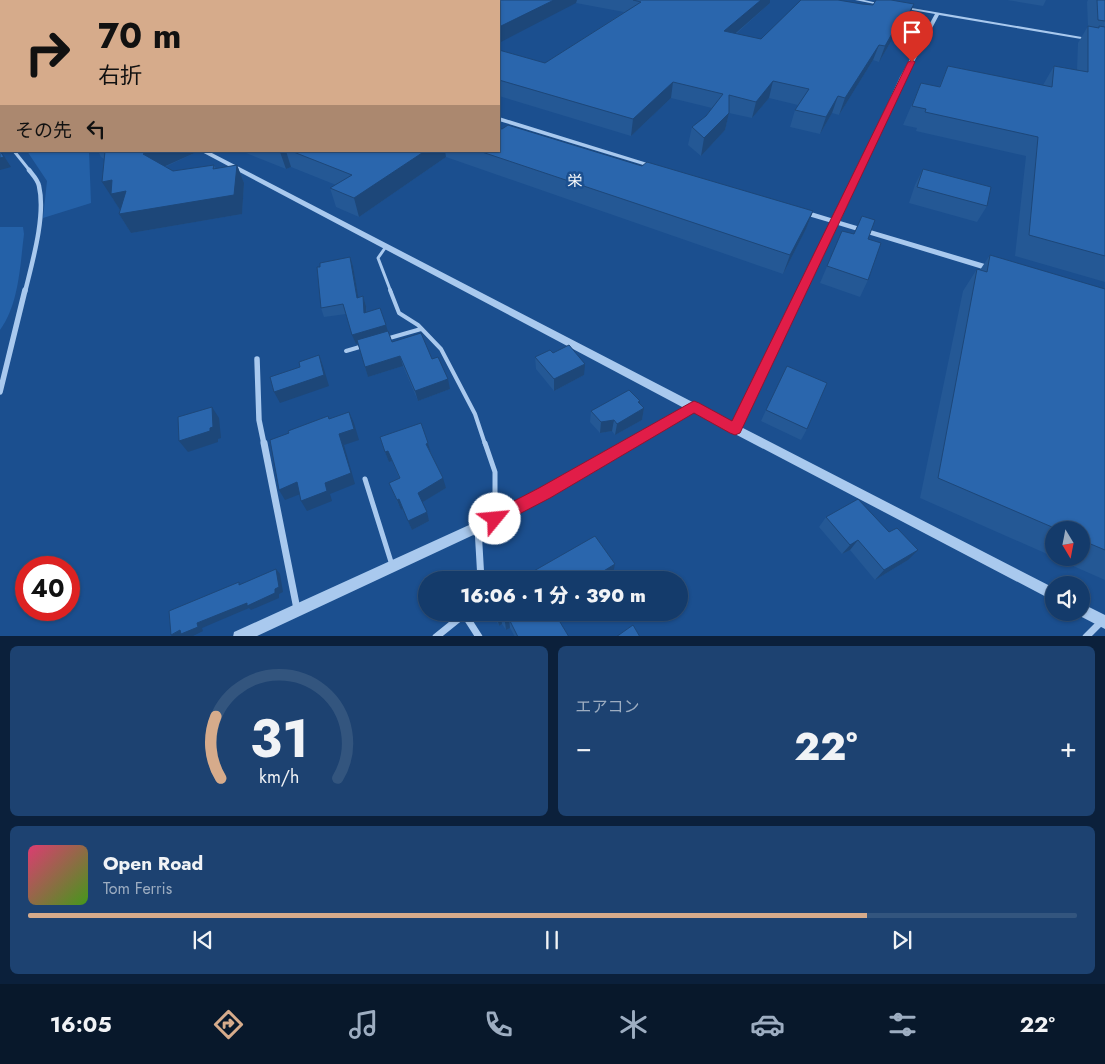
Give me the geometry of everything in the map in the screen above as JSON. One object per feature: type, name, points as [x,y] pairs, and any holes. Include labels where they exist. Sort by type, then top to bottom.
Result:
[{"type":"street","points":[[857,0],[1105,42]]},
{"type":"street","points":[[735,429],[836,222],[903,78],[937,14]]},
{"type":"street","points":[[500,119],[668,170]]},
{"type":"street","points":[[0,392],[38,229],[40,201],[39,186],[15,152]]},
{"type":"street","points":[[204,152],[1045,590]]},
{"type":"street","points":[[789,207],[1003,272]]},
{"type":"street","points":[[257,359],[259,420],[297,610]]},
{"type":"street","points":[[239,636],[495,519],[694,407]]},
{"type":"street","points":[[478,527],[480,571]]},
{"type":"street","points":[[1086,636],[1104,621],[1090,614]]},
{"type":"street","points":[[436,636],[456,621]]},
{"type":"street","points":[[470,621],[478,636]]},
{"type":"lane","points":[[385,248],[378,258],[399,313],[421,329],[441,349],[475,414],[495,472],[495,519]]},
{"type":"lane","points":[[383,340],[421,329]]},
{"type":"lane","points":[[346,351],[364,345]]},
{"type":"lane","points":[[365,479],[393,566]]},
{"type":"shaded area","points":[[28,152],[89,152],[91,203],[43,218],[47,181]]},
{"type":"shaded area","points":[[0,227],[23,227],[24,234],[15,297],[0,330]]},
{"type":"building","points":[[500,0],[554,0],[500,27]]},
{"type":"building","points":[[633,0],[761,0],[724,31],[761,39],[801,0],[838,0],[873,5],[876,0],[891,0],[914,4],[903,24],[898,23],[885,46],[879,45],[845,98],[838,96],[826,117],[795,110],[809,89],[773,81],[756,102],[729,95],[729,113],[704,138],[692,127],[706,116],[723,94],[673,82],[633,119],[500,80],[500,50],[545,63],[641,2]]},
{"type":"building","points":[[1097,0],[1105,0],[1105,21],[1098,20]]},
{"type":"building","points":[[1088,26],[1105,27],[1105,256],[1029,235],[1038,137],[925,112],[926,109],[912,106],[921,83],[940,87],[948,66],[1052,87],[1054,66],[1088,72]]},
{"type":"building","points":[[508,125],[642,166],[647,162],[813,211],[790,255],[482,152],[500,152],[500,128]]},
{"type":"building","points":[[105,152],[148,152],[143,154],[173,171],[214,165],[213,169],[237,165],[234,195],[119,214],[126,191],[111,194],[112,180],[102,182]]},
{"type":"building","points":[[294,152],[423,152],[354,198],[330,188],[352,175]]},
{"type":"building","points":[[923,169],[991,187],[987,206],[917,187]]},
{"type":"building","points":[[862,216],[875,220],[868,239],[881,243],[868,280],[827,266],[842,231],[854,234]]},
{"type":"building","points":[[990,255],[1105,289],[1105,550],[1090,544],[1090,521],[1045,521],[1045,524],[938,478],[977,269],[987,272]]},
{"type":"building","points":[[350,257],[357,298],[363,296],[364,313],[380,308],[386,325],[352,335],[343,304],[321,308],[317,267],[320,267],[320,263]]},
{"type":"building","points":[[388,331],[392,342],[421,333],[432,359],[438,357],[448,379],[415,391],[400,356],[365,367],[357,340]]},
{"type":"building","points":[[569,345],[585,364],[554,379],[535,357],[550,350],[553,353]]},
{"type":"building","points":[[319,355],[324,375],[274,392],[270,377],[300,367],[299,362]]},
{"type":"building","points":[[787,366],[827,383],[807,429],[766,410]]},
{"type":"building","points":[[629,390],[644,408],[617,424],[614,420],[601,422],[591,411]]},
{"type":"building","points":[[212,407],[213,427],[210,428],[210,431],[179,441],[178,417]]},
{"type":"building","points":[[349,412],[354,429],[339,434],[351,473],[325,483],[327,491],[301,501],[297,482],[279,490],[270,440],[328,416],[329,419]]},
{"type":"building","points":[[421,423],[428,443],[426,444],[443,478],[418,493],[427,512],[408,521],[399,499],[397,500],[389,483],[400,478],[388,451],[385,452],[380,437]]},
{"type":"building","points":[[858,499],[889,532],[897,528],[918,550],[884,570],[858,540],[850,545],[826,517]]},
{"type":"building","points":[[595,536],[615,564],[604,571],[534,571]]},
{"type":"building","points":[[276,569],[279,587],[275,589],[275,593],[247,606],[247,603],[197,623],[198,627],[181,634],[180,630],[171,635],[169,611]]},
{"type":"building","points":[[510,621],[559,621],[568,636],[518,636]]},
{"type":"building","points":[[633,625],[639,636],[617,636]]},
{"type":"district","name":"栄","points":[[575,181]]},
{"type":"route","points":[[495,519],[694,407],[735,429],[912,62]]}]
